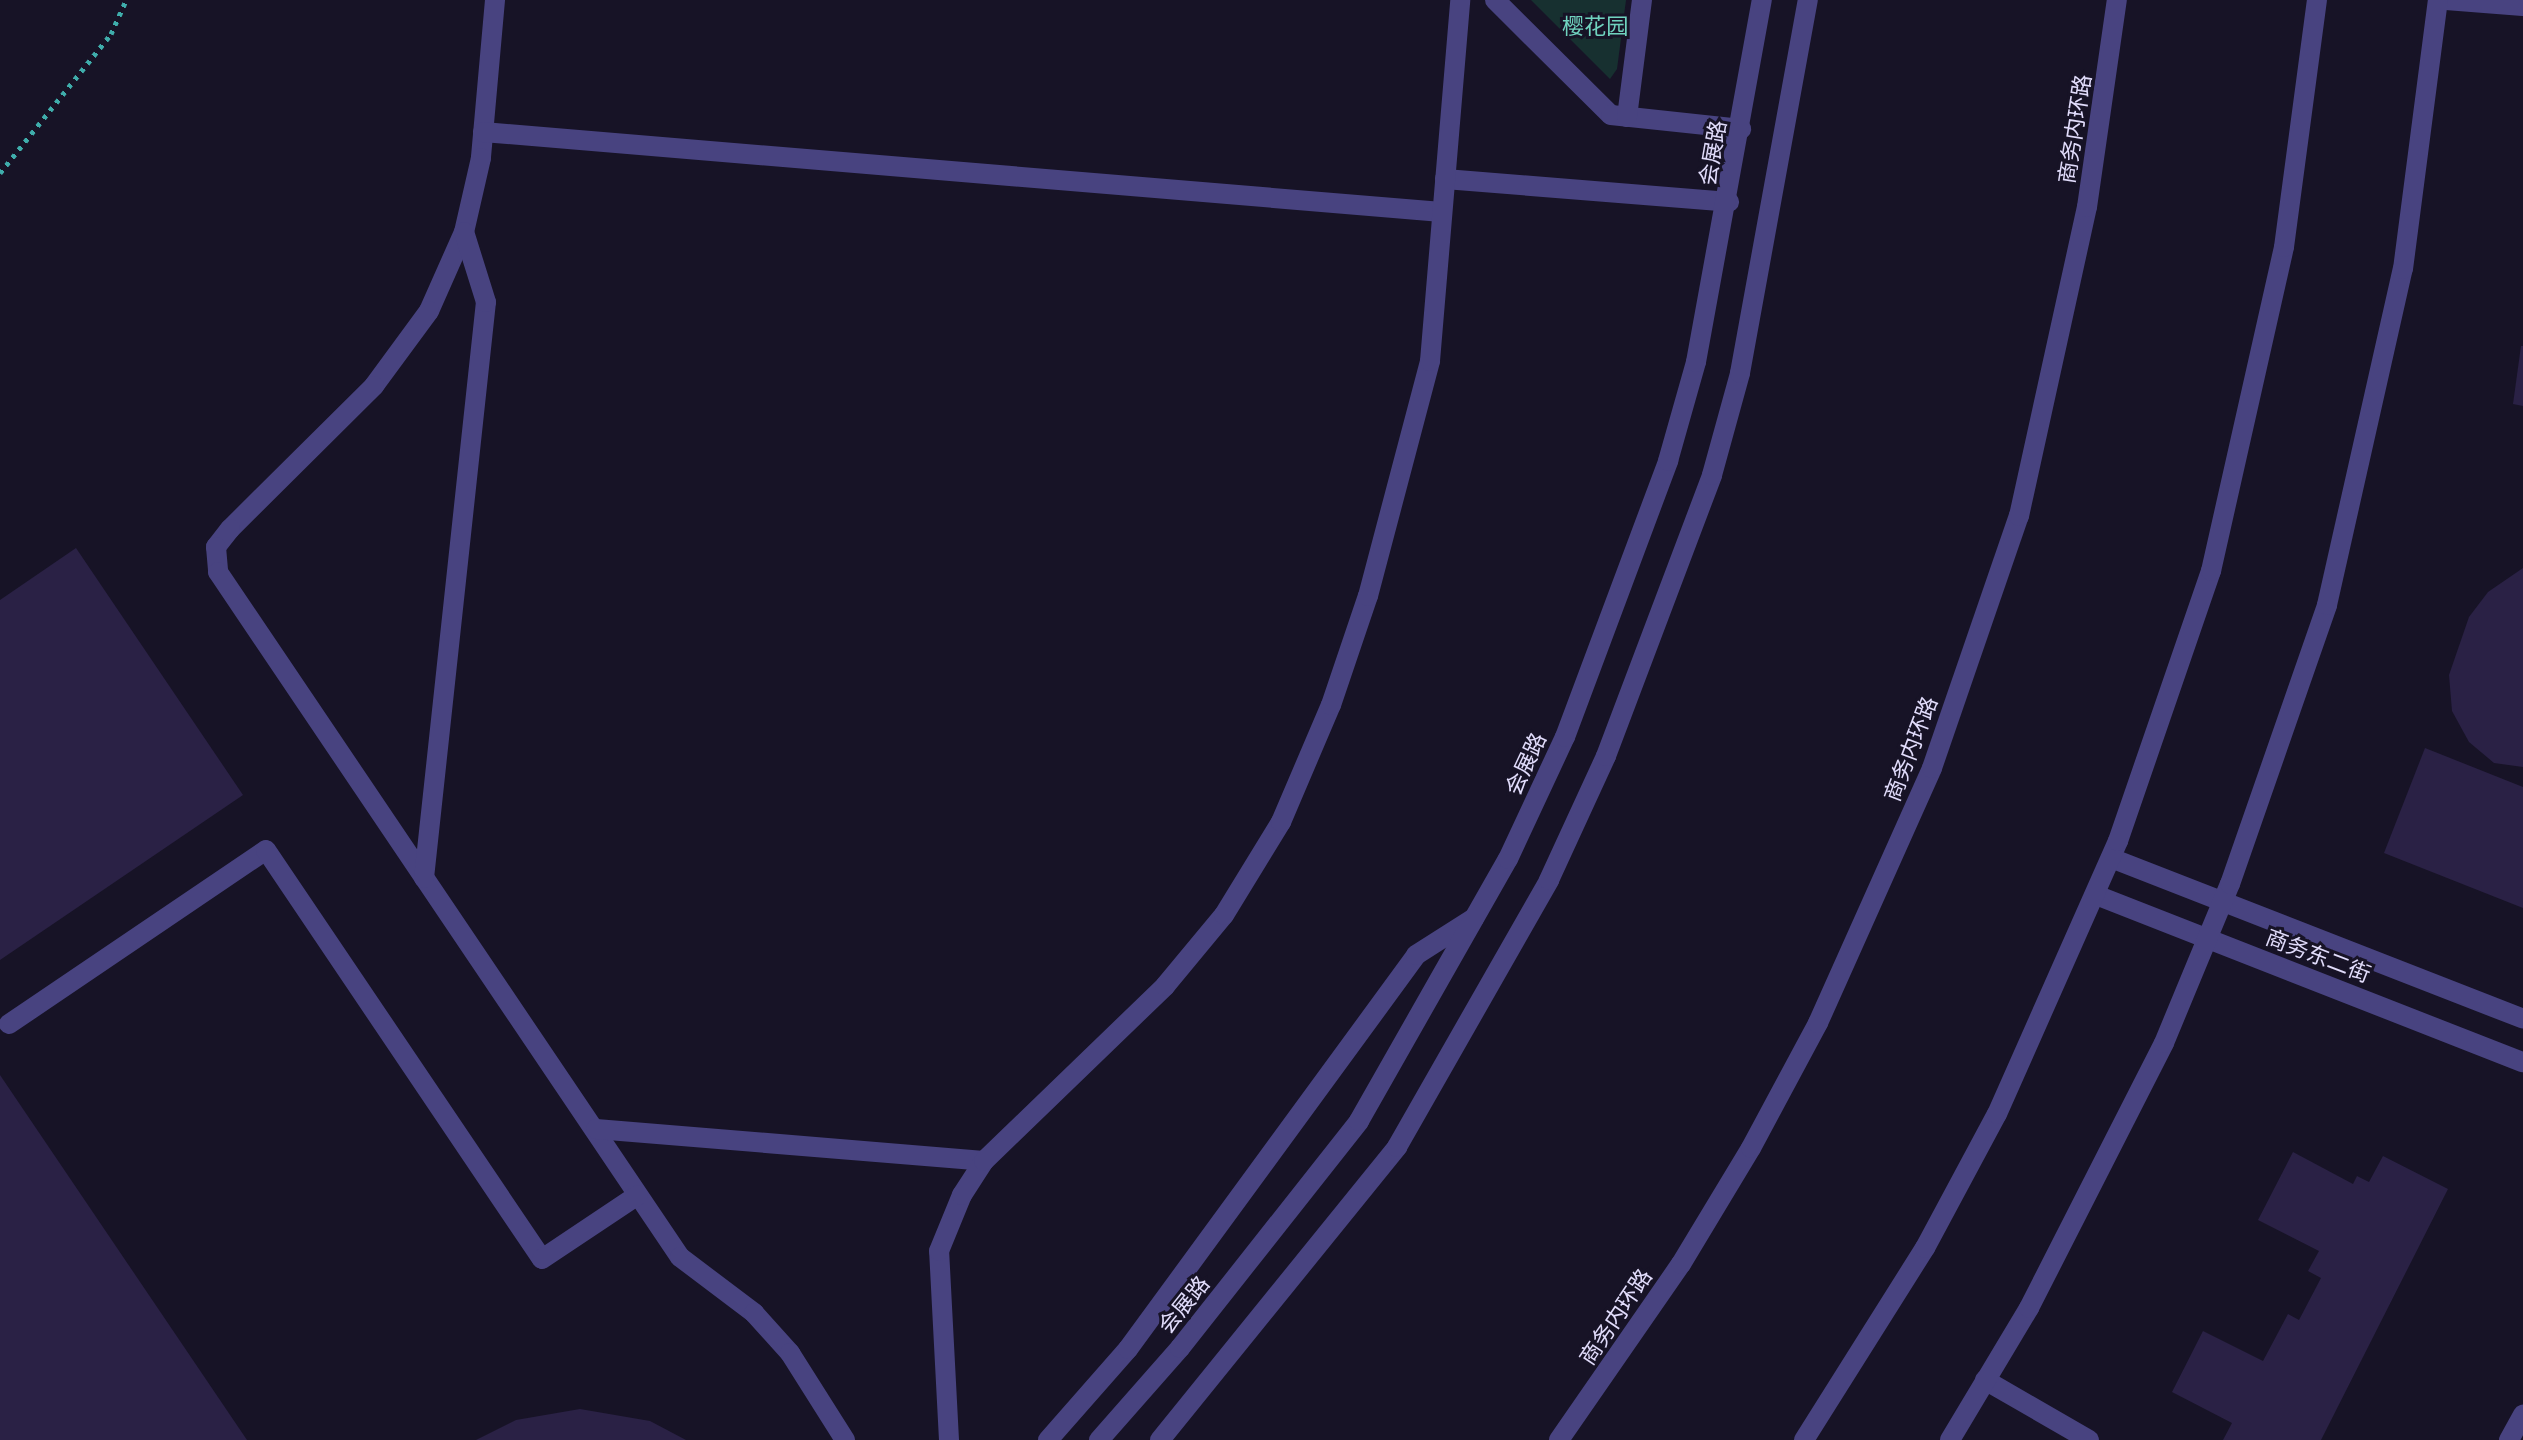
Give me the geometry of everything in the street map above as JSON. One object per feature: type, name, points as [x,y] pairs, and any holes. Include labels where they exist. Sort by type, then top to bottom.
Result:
[{"type":"street","points":[[495,0],[483,132],[464,232],[429,311],[374,386],[216,547],[218,572],[680,1257],[754,1313],[790,1353],[845,1440]]},
{"type":"street","points":[[949,1440],[939,1251],[984,1161],[1165,986],[1224,915],[1281,822],[1331,705],[1368,596],[1430,361],[1460,0]]},
{"type":"street","points":[[1495,0],[1611,115],[1741,129]]},
{"type":"street","points":[[1627,117],[1642,0]]},
{"type":"street","name":"会展路","points":[[1099,1440],[1180,1348],[1359,1121],[1477,915],[1565,737],[1668,461],[1714,289],[1762,0]]},
{"type":"street","points":[[1160,1440],[1397,1147],[1549,880],[1606,756],[1712,475],[1740,373],[1808,0]]},
{"type":"street","name":"商务内环路","points":[[1559,1440],[1681,1264],[1751,1148],[1838,981],[1932,768],[2019,516],[2087,207],[2117,0]]},
{"type":"street","points":[[1804,1440],[1925,1248],[2003,1100],[2111,858],[2211,571],[2284,247],[2317,0]]},
{"type":"street","points":[[1950,1440],[2104,1169],[2223,902],[2327,605],[2403,269],[2438,0]]},
{"type":"street","points":[[2446,0],[2523,6]]},
{"type":"street","points":[[483,132],[1442,212]]},
{"type":"street","points":[[1445,179],[1729,202]]},
{"type":"street","points":[[424,878],[486,302],[464,232]]},
{"type":"street","points":[[9,1024],[266,850],[542,1259],[638,1195]]},
{"type":"street","name":"商务东二街","points":[[2111,858],[2523,1019]]},
{"type":"street","name":"商务东二街","points":[[2096,895],[2523,1062]]},
{"type":"street","points":[[1048,1440],[1128,1349],[1416,955],[1477,915]]},
{"type":"street","points":[[596,1129],[984,1161]]},
{"type":"street","points":[[1985,1380],[2089,1440]]},
{"type":"street","points":[[2509,1440],[2523,1415]]},
{"type":"path","points":[[0,173],[111,34],[126,0]]},
{"type":"green space","name":"樱花园","points":[[1531,0],[1626,0],[1617,69],[1610,79]]},
{"type":"building","points":[[2523,346],[2523,406],[2513,404]]},
{"type":"building","points":[[76,548],[243,795],[0,960],[0,600]]},
{"type":"building","points":[[2523,568],[2523,767],[2494,763],[2469,742],[2452,711],[2449,675],[2469,617],[2488,592]]},
{"type":"building","points":[[2425,748],[2523,787],[2523,908],[2384,853]]},
{"type":"building","points":[[0,1075],[247,1440],[0,1440]]},
{"type":"building","points":[[2293,1152],[2353,1184],[2357,1176],[2369,1182],[2383,1156],[2448,1189],[2321,1440],[2223,1440],[2232,1423],[2172,1392],[2203,1331],[2263,1361],[2288,1314],[2299,1320],[2321,1278],[2308,1271],[2319,1251],[2258,1220]]},
{"type":"building","points":[[580,1409],[650,1421],[686,1440],[476,1440],[516,1420]]}]
